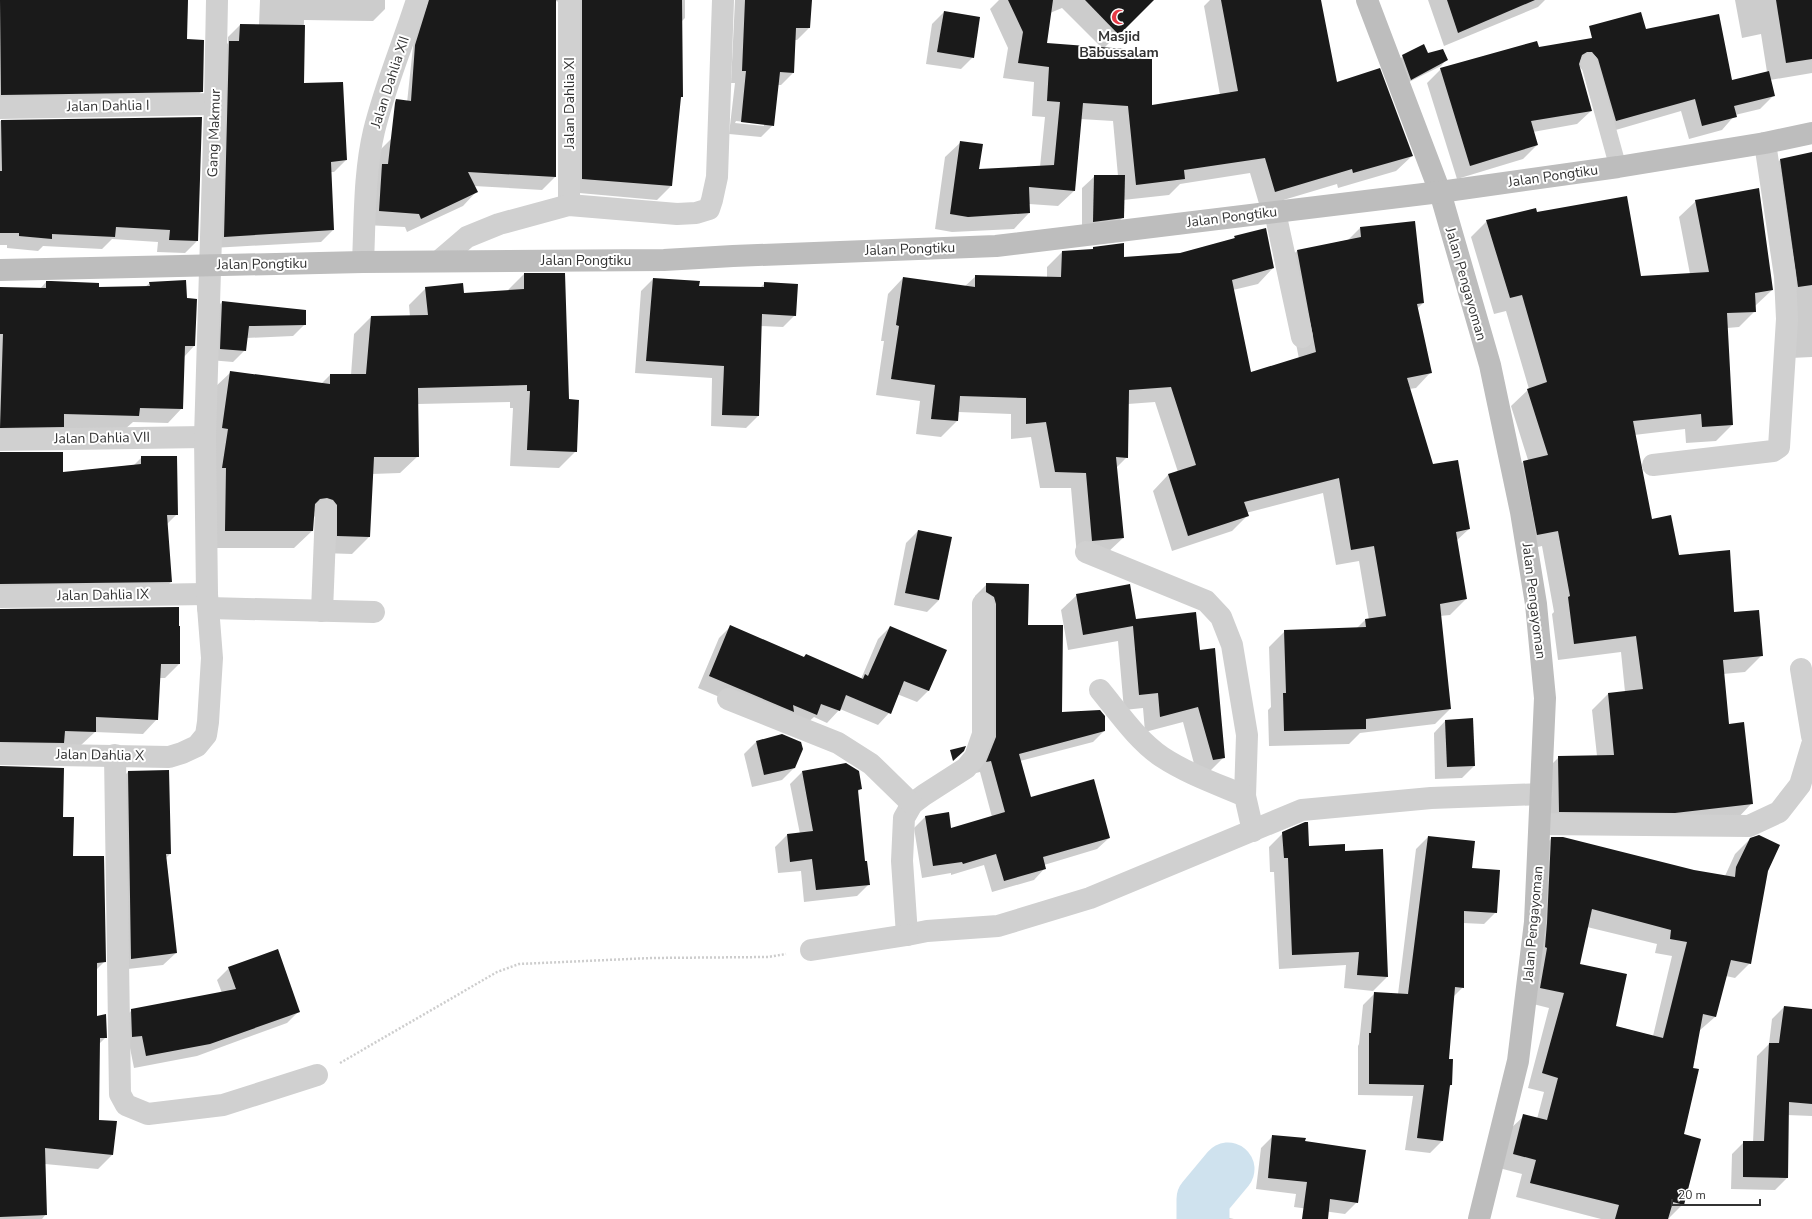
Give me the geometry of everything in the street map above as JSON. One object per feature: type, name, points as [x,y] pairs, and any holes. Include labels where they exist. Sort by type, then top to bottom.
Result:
[{"type":"street","name":"Gang Makmur","points":[[197,746],[206,735],[212,658],[207,601],[204,436],[217,0]]},
{"type":"street","name":"Jalan Dahlia XII","points":[[363,262],[369,164],[374,132],[387,83],[417,0]]},
{"type":"street","name":"Jalan Dahlia XI","points":[[568,205],[569,0]]},
{"type":"street","points":[[439,261],[467,237],[499,224],[568,205],[677,214],[696,213],[709,209],[717,177],[723,0]]},
{"type":"street","name":"Jalan Pengayoman","points":[[1368,0],[1440,192],[1490,365],[1521,512],[1536,604],[1545,698],[1542,794],[1535,922],[1518,1061],[1479,1219]]},
{"type":"street","name":"Jalan Dahlia I","points":[[0,108],[215,104]]},
{"type":"street","name":"Jalan Pongtiku","points":[[0,270],[363,262],[664,260],[996,246],[1440,192],[1618,167],[1765,143],[1812,133]]},
{"type":"street","points":[[1653,465],[1774,451],[1780,447],[1787,319],[1786,276],[1765,143]]},
{"type":"street","points":[[1276,212],[1302,337]]},
{"type":"street","name":"Jalan Dahlia VII","points":[[0,440],[204,436]]},
{"type":"street","points":[[322,611],[326,510]]},
{"type":"street","points":[[1086,552],[1206,601],[1222,617],[1232,645],[1247,735],[1245,796],[1253,831]]},
{"type":"street","name":"Jalan Dahlia IX","points":[[0,597],[207,601],[322,611],[374,612]]},
{"type":"street","points":[[907,935],[902,861],[904,818],[912,804],[966,768],[975,757],[983,734],[983,604]]},
{"type":"street","points":[[1801,669],[1812,736]]},
{"type":"street","points":[[1100,690],[1134,733],[1162,757],[1194,776],[1245,796]]},
{"type":"street","points":[[728,698],[838,743],[871,764],[912,804]]},
{"type":"street","points":[[1540,824],[1749,826],[1779,812],[1792,796],[1800,785],[1812,745]]},
{"type":"street","name":"Jalan Dahlia X","points":[[0,754],[169,757],[197,746]]},
{"type":"street","points":[[115,755],[120,1094],[126,1105],[148,1114],[223,1105],[317,1075]]},
{"type":"street","points":[[810,950],[927,932],[998,926],[1090,898],[1302,810],[1431,798],[1542,794]]},
{"type":"lane","points":[[1589,62],[1618,167]]},
{"type":"path","points":[[317,1075],[451,1000],[497,972],[519,964],[651,958],[768,957],[810,950]]},
{"type":"building","points":[[0,0],[188,0],[187,39],[204,40],[203,92],[1,95]]},
{"type":"building","points":[[429,0],[556,0],[556,177],[468,172],[478,192],[421,219],[419,214],[379,211],[382,164],[388,164],[395,103],[396,99],[411,101],[415,45]]},
{"type":"building","points":[[582,0],[682,0],[683,97],[681,97],[672,186],[582,179]]},
{"type":"building","points":[[745,0],[812,0],[810,28],[796,28],[794,73],[780,72],[774,126],[741,122],[746,71],[742,71]]},
{"type":"building","points":[[1008,0],[1053,0],[1047,43],[1152,51],[1152,105],[1238,91],[1221,0],[1321,0],[1337,82],[1380,68],[1413,156],[1353,173],[1352,169],[1275,192],[1265,158],[1184,170],[1185,179],[1136,185],[1128,106],[1083,103],[1075,191],[1029,187],[1030,213],[968,217],[950,214],[960,141],[983,144],[979,169],[1054,165],[1060,102],[1047,101],[1049,67],[1018,63],[1023,32]]},
{"type":"building","name":"Masjid Babussalam","points":[[1085,0],[1154,0],[1119,35]]},
{"type":"building","points":[[1447,0],[1535,0],[1458,33]]},
{"type":"building","points":[[1776,0],[1812,0],[1812,59],[1786,63]]},
{"type":"building","points":[[944,11],[980,17],[974,58],[937,52]]},
{"type":"building","points":[[1641,12],[1646,29],[1719,14],[1732,80],[1769,71],[1775,96],[1734,106],[1737,117],[1702,126],[1695,99],[1616,121],[1598,59],[1592,52],[1587,52],[1582,55],[1579,64],[1592,111],[1531,121],[1538,145],[1470,166],[1440,68],[1537,41],[1539,47],[1592,38],[1589,26]]},
{"type":"building","points":[[240,24],[305,25],[304,83],[343,82],[347,160],[331,162],[334,230],[224,237],[229,41],[239,41]]},
{"type":"building","points":[[1424,44],[1428,53],[1443,49],[1448,60],[1411,80],[1402,55]]},
{"type":"building","points":[[202,117],[198,241],[169,240],[170,230],[116,227],[115,237],[52,234],[52,239],[19,236],[19,233],[0,233],[0,171],[2,171],[1,120]]},
{"type":"building","points":[[1812,152],[1812,285],[1798,287],[1780,159]]},
{"type":"building","points":[[1094,175],[1125,175],[1124,218],[1093,222]]},
{"type":"building","points":[[1759,188],[1773,290],[1755,293],[1756,312],[1727,313],[1733,425],[1702,427],[1701,414],[1633,421],[1652,519],[1671,515],[1679,555],[1730,550],[1734,612],[1759,610],[1763,656],[1723,660],[1729,724],[1744,722],[1753,804],[1675,813],[1559,812],[1558,756],[1614,755],[1608,693],[1643,689],[1636,636],[1574,644],[1568,597],[1570,596],[1558,531],[1537,535],[1523,461],[1548,455],[1527,389],[1547,382],[1522,295],[1510,298],[1486,220],[1536,208],[1537,212],[1627,196],[1641,276],[1709,272],[1695,200]]},
{"type":"building","points":[[1415,221],[1424,303],[1417,304],[1432,373],[1407,378],[1433,464],[1458,460],[1470,529],[1456,532],[1467,599],[1440,604],[1451,709],[1366,719],[1366,729],[1284,731],[1283,693],[1286,693],[1284,630],[1366,627],[1365,619],[1386,616],[1374,546],[1351,550],[1339,478],[1244,502],[1249,516],[1188,536],[1168,474],[1196,465],[1171,387],[1129,390],[1128,458],[1116,457],[1124,538],[1092,541],[1086,473],[1055,472],[1046,422],[1026,424],[1026,398],[960,396],[958,421],[931,419],[935,385],[891,379],[899,326],[896,325],[903,277],[975,287],[975,275],[1061,277],[1062,251],[1093,249],[1093,247],[1124,243],[1124,257],[1180,253],[1235,238],[1234,236],[1266,228],[1274,268],[1232,280],[1251,372],[1316,352],[1297,250],[1361,237],[1360,227]]},
{"type":"building","points":[[524,273],[565,273],[569,399],[579,400],[577,452],[527,450],[530,391],[527,391],[527,385],[418,388],[419,457],[374,457],[370,537],[337,536],[337,505],[333,500],[327,498],[320,499],[315,504],[313,531],[225,531],[226,468],[222,468],[228,429],[222,428],[230,371],[330,384],[330,374],[366,374],[371,316],[428,315],[425,287],[463,283],[464,293],[524,289]]},
{"type":"building","points":[[653,278],[700,281],[699,286],[764,287],[764,282],[798,284],[796,316],[762,314],[759,416],[722,415],[724,366],[646,361]]},
{"type":"building","points":[[186,280],[187,298],[197,299],[195,346],[185,346],[183,409],[140,408],[139,416],[64,414],[64,427],[0,428],[3,334],[0,334],[0,287],[46,288],[46,281],[99,283],[99,287],[150,286],[149,282]]},
{"type":"building","points":[[222,301],[306,310],[306,325],[249,326],[246,351],[220,349]]},
{"type":"building","points":[[0,452],[63,452],[63,472],[141,464],[141,456],[177,456],[178,515],[167,515],[172,582],[0,584]]},
{"type":"building","points":[[918,530],[952,537],[939,600],[905,593]]},
{"type":"building","points":[[986,583],[1029,584],[1028,625],[1063,625],[1062,712],[1100,710],[1105,716],[1105,731],[1019,754],[1031,797],[1094,779],[1110,838],[1043,857],[1046,869],[1004,881],[996,854],[963,864],[962,862],[933,866],[925,816],[949,812],[951,828],[1005,812],[991,761],[986,762],[996,737],[996,604],[994,597],[986,592]]},
{"type":"building","points":[[1130,584],[1136,619],[1196,612],[1200,650],[1215,648],[1225,758],[1213,760],[1198,707],[1160,717],[1158,693],[1139,695],[1133,626],[1083,635],[1076,594]]},
{"type":"building","points":[[179,607],[180,664],[161,664],[158,720],[96,717],[96,732],[65,731],[64,743],[0,742],[0,609]]},
{"type":"building","points":[[730,625],[804,657],[806,654],[863,679],[865,674],[868,676],[890,626],[947,650],[929,691],[904,681],[891,714],[846,695],[840,711],[821,704],[817,715],[793,705],[794,712],[709,676]]},
{"type":"building","points":[[1473,718],[1475,766],[1447,767],[1445,720]]},
{"type":"building","points":[[782,734],[801,742],[803,749],[795,768],[764,775],[756,741]]},
{"type":"building","points":[[966,746],[964,751],[953,761],[950,750]]},
{"type":"building","points":[[846,763],[859,771],[862,789],[858,790],[865,861],[867,861],[870,885],[816,890],[812,859],[790,862],[787,834],[813,831],[802,771]]},
{"type":"building","points":[[0,766],[64,768],[63,817],[74,817],[73,856],[104,856],[106,962],[97,963],[97,1016],[106,1014],[107,1038],[100,1038],[99,1120],[117,1121],[113,1155],[45,1148],[47,1215],[0,1217]]},
{"type":"building","points":[[169,770],[171,854],[166,854],[177,953],[131,959],[128,771]]},
{"type":"building","points":[[1308,822],[1309,846],[1345,844],[1345,851],[1383,849],[1388,977],[1357,975],[1359,952],[1292,955],[1288,858],[1284,858],[1282,832]]},
{"type":"building","points":[[1759,835],[1780,845],[1768,871],[1751,964],[1731,960],[1716,1017],[1703,1014],[1693,1068],[1699,1069],[1684,1134],[1701,1139],[1684,1205],[1673,1202],[1668,1219],[1615,1219],[1619,1205],[1530,1183],[1536,1160],[1513,1154],[1523,1114],[1547,1120],[1558,1078],[1542,1073],[1564,993],[1540,988],[1547,948],[1545,947],[1551,837],[1563,837],[1694,870],[1735,877],[1736,867],[1750,838]],"holes":[[[1592,909],[1671,930],[1670,939],[1687,942],[1663,1038],[1616,1026],[1627,974],[1580,964]]]},
{"type":"building","points":[[1428,836],[1475,841],[1472,868],[1500,870],[1497,913],[1464,911],[1464,988],[1455,987],[1449,1059],[1453,1059],[1452,1085],[1450,1085],[1443,1141],[1417,1138],[1424,1085],[1369,1084],[1369,1033],[1371,1033],[1374,992],[1408,994]]},
{"type":"building","points":[[278,949],[300,1012],[210,1044],[146,1056],[142,1036],[132,1037],[131,1009],[236,989],[228,967]]},
{"type":"building","points":[[1784,1006],[1812,1009],[1812,1104],[1789,1102],[1788,1178],[1743,1177],[1743,1141],[1764,1141],[1769,1043],[1779,1043]]},
{"type":"building","points":[[1272,1135],[1306,1138],[1305,1141],[1366,1150],[1358,1203],[1330,1199],[1328,1219],[1302,1219],[1307,1182],[1268,1178]]},
{"type":"waterway","points":[[1203,1219],[1203,1199],[1228,1169]]},
{"type":"place","name":"Masjid Babussalam","points":[[1119,17]]}]
